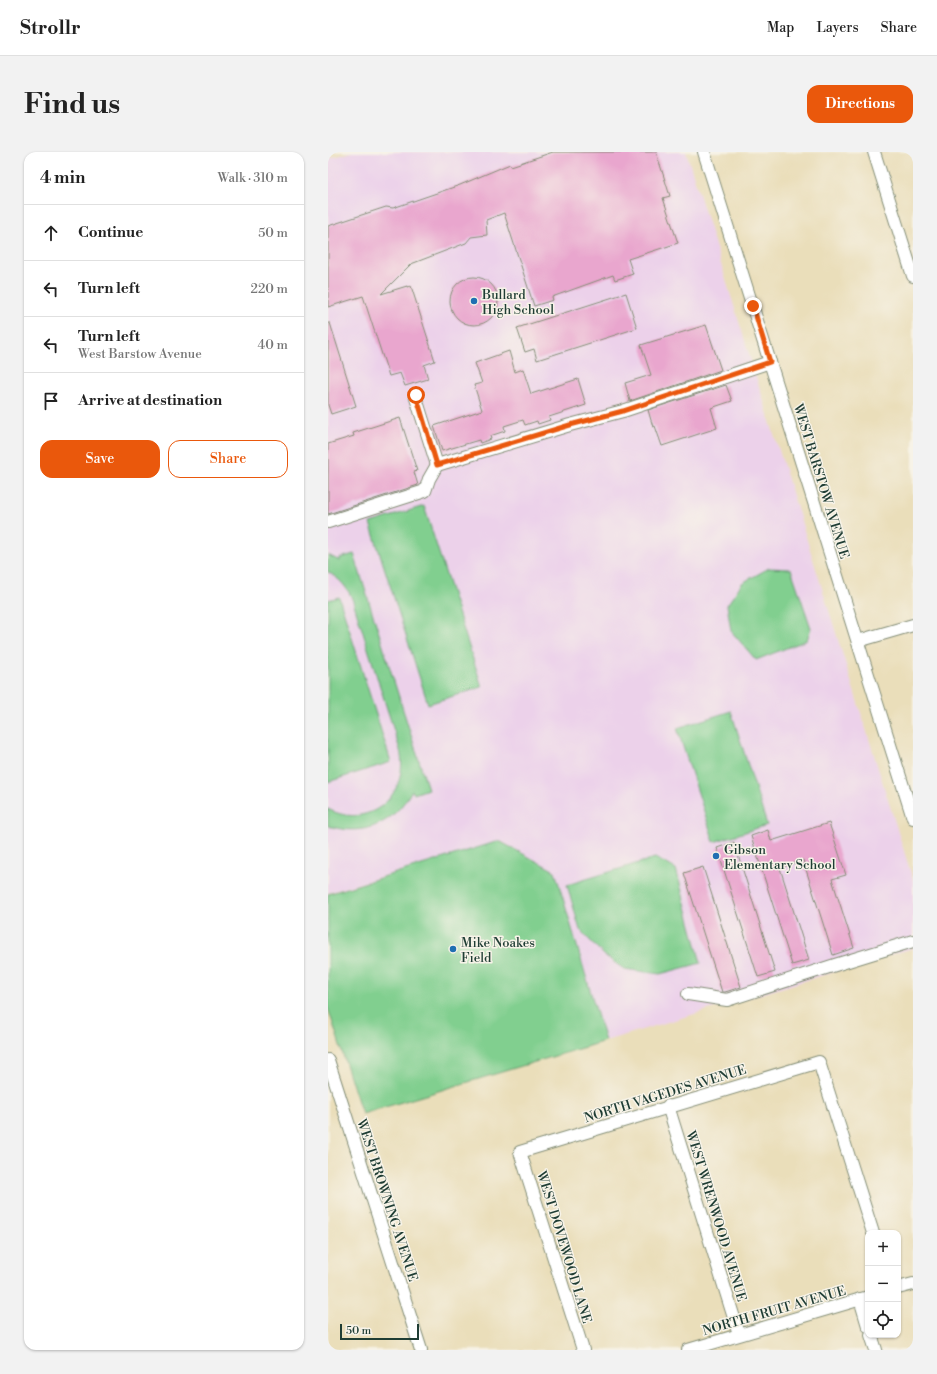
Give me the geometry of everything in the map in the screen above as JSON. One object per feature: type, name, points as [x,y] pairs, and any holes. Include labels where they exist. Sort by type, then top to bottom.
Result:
[{"type":"street","name":"WEST BARSTOW AVENUE","points":[[704,152],[913,818]]},
{"type":"street","points":[[874,152],[913,276]]},
{"type":"street","points":[[437,465],[570,425],[623,411],[770,362]]},
{"type":"street","points":[[328,522],[425,491],[437,465],[416,395]]},
{"type":"street","points":[[858,641],[913,625]]},
{"type":"street","points":[[688,994],[727,1000],[913,941]]},
{"type":"street","name":"WEST BROWNING AVENUE","points":[[328,1060],[421,1350]]},
{"type":"street","name":"NORTH VAGEDES AVENUE","points":[[520,1152],[668,1106],[819,1062],[872,1230]]},
{"type":"street","name":"WEST WRENWOOD AVENUE","points":[[668,1106],[739,1334]]},
{"type":"street","name":"WEST DOVEWOOD LANE","points":[[520,1152],[583,1350]]},
{"type":"street","points":[[901,1287],[913,1284]]},
{"type":"street","name":"NORTH FRUIT AVENUE","points":[[688,1350],[864,1298]]},
{"type":"street","points":[[872,1338],[876,1350]]},
{"type":"shaded area","name":"Bullard High School","points":[[352,152],[686,152],[913,880],[913,948],[605,1041],[555,871],[500,841],[328,893],[328,159]]},
{"type":"green space","points":[[424,506],[482,687],[428,704],[370,523]]},
{"type":"green space","points":[[354,554],[428,789],[414,794],[412,790],[405,802],[387,819],[377,825],[354,830],[328,826],[328,809],[344,815],[358,815],[372,812],[384,804],[393,794],[399,781],[402,766],[400,750],[353,601],[343,584],[328,572],[328,555],[340,561],[340,558]]},
{"type":"green space","points":[[769,568],[791,569],[811,628],[807,640],[756,660],[731,631],[727,605],[742,583]]},
{"type":"green space","points":[[339,597],[391,762],[328,782],[328,600]]},
{"type":"green space","points":[[731,711],[767,825],[714,842],[677,728]]},
{"type":"green space","name":"Mike Noakes Field","points":[[499,841],[555,871],[605,1041],[362,1114],[328,1008],[328,894]]},
{"type":"green space","points":[[655,858],[676,869],[701,963],[660,974],[624,969],[604,955],[580,930],[567,885]]},
{"type":"building","points":[[553,152],[656,152],[670,196],[663,198],[678,243],[628,259],[633,274],[615,280],[613,275],[552,297],[553,300],[534,306],[504,213],[486,220],[487,235],[471,237],[466,243],[411,264],[381,294],[411,286],[435,361],[424,365],[428,379],[405,386],[400,373],[389,376],[363,296],[328,307],[328,226],[386,207],[393,208],[460,185],[510,164],[511,166]]},
{"type":"building","points":[[469,277],[479,277],[491,284],[498,296],[498,306],[491,318],[479,325],[469,325],[461,321],[454,314],[450,306],[450,296],[454,288],[461,281]]},
{"type":"building","points":[[626,293],[637,328],[537,360],[534,349],[525,352],[517,328]]},
{"type":"building","points":[[328,323],[330,323],[356,406],[331,414],[328,405]]},
{"type":"building","points":[[706,325],[721,370],[630,401],[625,383],[651,375],[641,345]]},
{"type":"building","points":[[509,351],[515,372],[523,369],[531,394],[578,379],[586,405],[549,417],[550,420],[538,424],[537,421],[525,425],[523,420],[504,426],[505,431],[490,436],[491,439],[480,443],[479,440],[442,451],[434,426],[482,410],[474,385],[482,383],[475,363]]},
{"type":"building","points":[[726,385],[732,401],[711,408],[717,428],[662,446],[655,426],[653,427],[648,410]]},
{"type":"building","points":[[400,418],[417,471],[414,472],[418,485],[328,514],[328,444],[354,436],[353,433]]},
{"type":"building","points":[[829,823],[846,875],[832,879],[854,948],[833,955],[803,860],[780,868],[809,960],[792,965],[751,836],[768,830],[771,841]]},
{"type":"building","points":[[734,842],[775,972],[758,977],[717,848]]},
{"type":"building","points":[[703,867],[741,987],[725,992],[722,992],[684,873]]},
{"type":"place","name":"Bullard High School","points":[[474,301]]},
{"type":"place","name":"Gibson Elementary School","points":[[716,856]]},
{"type":"place","name":"Mike Noakes Field","points":[[453,949]]},
{"type":"route","points":[[416,395],[437,465],[570,425],[623,411],[770,362],[753,306]]}]
